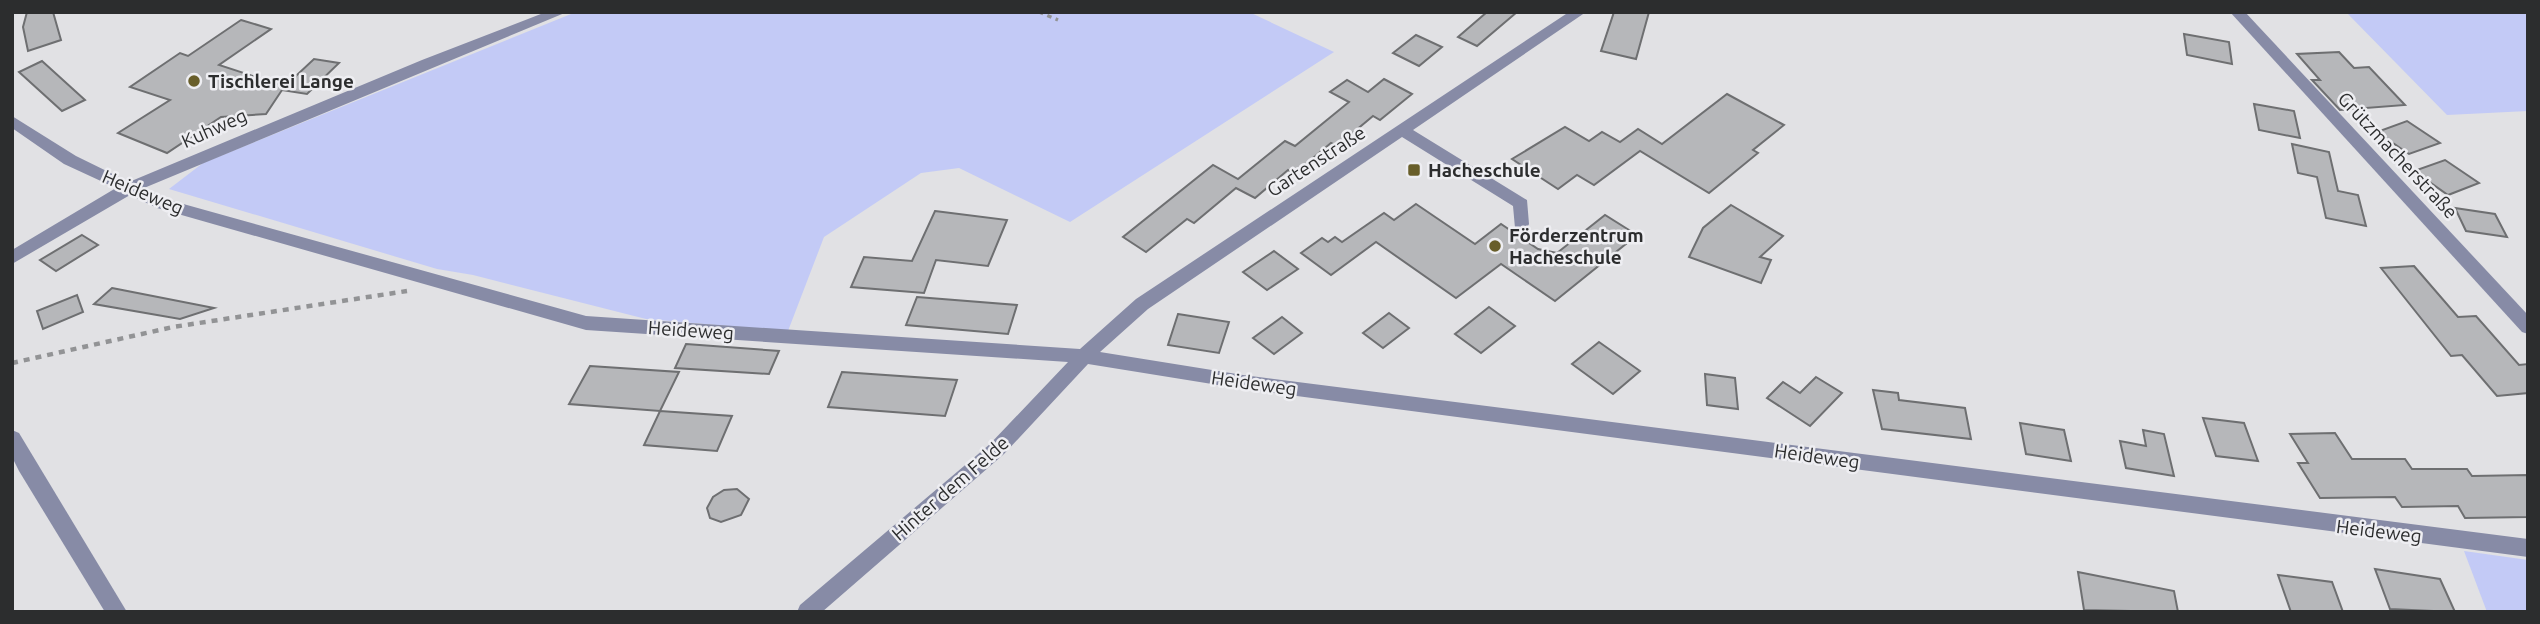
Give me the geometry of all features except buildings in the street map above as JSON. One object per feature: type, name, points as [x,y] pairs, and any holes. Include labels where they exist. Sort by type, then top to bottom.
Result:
[{"type":"street","name":"Kuhweg","points":[[12,258],[130,188],[414,68],[560,12]]},
{"type":"street","name":"Gartenstraße","points":[[1084,356],[1142,304],[1579,12]]},
{"type":"street","name":"Grützmacherstraße","points":[[2237,12],[2528,327]]},
{"type":"street","name":"Heideweg","points":[[12,121],[70,160],[163,204],[586,323],[1084,356],[1243,382],[2528,548]]},
{"type":"street","points":[[1402,130],[1521,204],[1521,224]]},
{"type":"street","name":"Hinter dem Felde","points":[[807,612],[997,449],[1084,356]]},
{"type":"street","points":[[12,438],[117,612]]},
{"type":"path","points":[[1039,12],[1058,20]]},
{"type":"path","points":[[12,363],[173,327],[444,285]]},
{"type":"shaded area","points":[[576,12],[1249,12],[1334,52],[1070,222],[959,168],[921,173],[824,237],[788,331],[646,319],[473,275],[437,269],[169,189],[203,163]]},
{"type":"shaded area","points":[[2346,12],[2528,12],[2528,111],[2447,115]]},
{"type":"shaded area","points":[[2464,551],[2528,560],[2528,612],[2487,612]]},
{"type":"place","name":"Tischlerei Lange","points":[[194,81]]},
{"type":"place","name":"Hacheschule","points":[[1414,170]]},
{"type":"place","name":"Förderzentrum Hacheschule","points":[[1495,246]]}]
